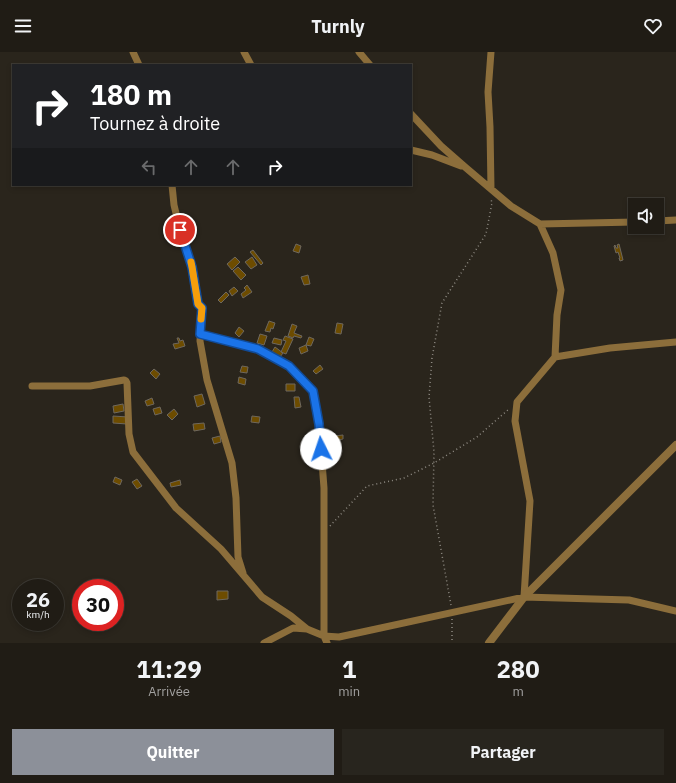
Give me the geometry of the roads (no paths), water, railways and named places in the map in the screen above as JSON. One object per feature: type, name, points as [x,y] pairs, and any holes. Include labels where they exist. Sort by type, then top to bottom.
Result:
[{"type":"street","points":[[133,52],[139,64]]},
{"type":"street","points":[[244,52],[250,64]]},
{"type":"street","points":[[359,52],[369,64]]},
{"type":"street","points":[[491,189],[488,92],[492,52]]},
{"type":"street","points":[[412,115],[440,146],[511,206],[540,224],[628,222]]},
{"type":"street","points":[[412,150],[432,155],[465,167]]},
{"type":"street","points":[[172,186],[174,205],[180,230],[192,267],[198,304],[202,308],[200,341],[207,380],[232,463],[236,498],[238,557],[245,577]]},
{"type":"street","points":[[664,221],[676,220]]},
{"type":"street","points":[[524,597],[530,501],[515,421],[517,402],[555,357],[557,315],[561,290],[553,253],[540,224]]},
{"type":"street","points":[[200,334],[258,349],[289,366],[313,391],[320,431],[324,488],[326,639]]},
{"type":"street","points":[[555,357],[610,348],[676,342]]},
{"type":"street","points":[[32,386],[90,386],[124,380],[126,381],[129,434],[133,452],[176,508],[221,549],[262,597],[307,629],[326,639],[524,597],[629,600],[676,611]]},
{"type":"street","points":[[489,643],[524,597],[676,445]]},
{"type":"street","points":[[264,643],[292,628],[307,629]]}]
